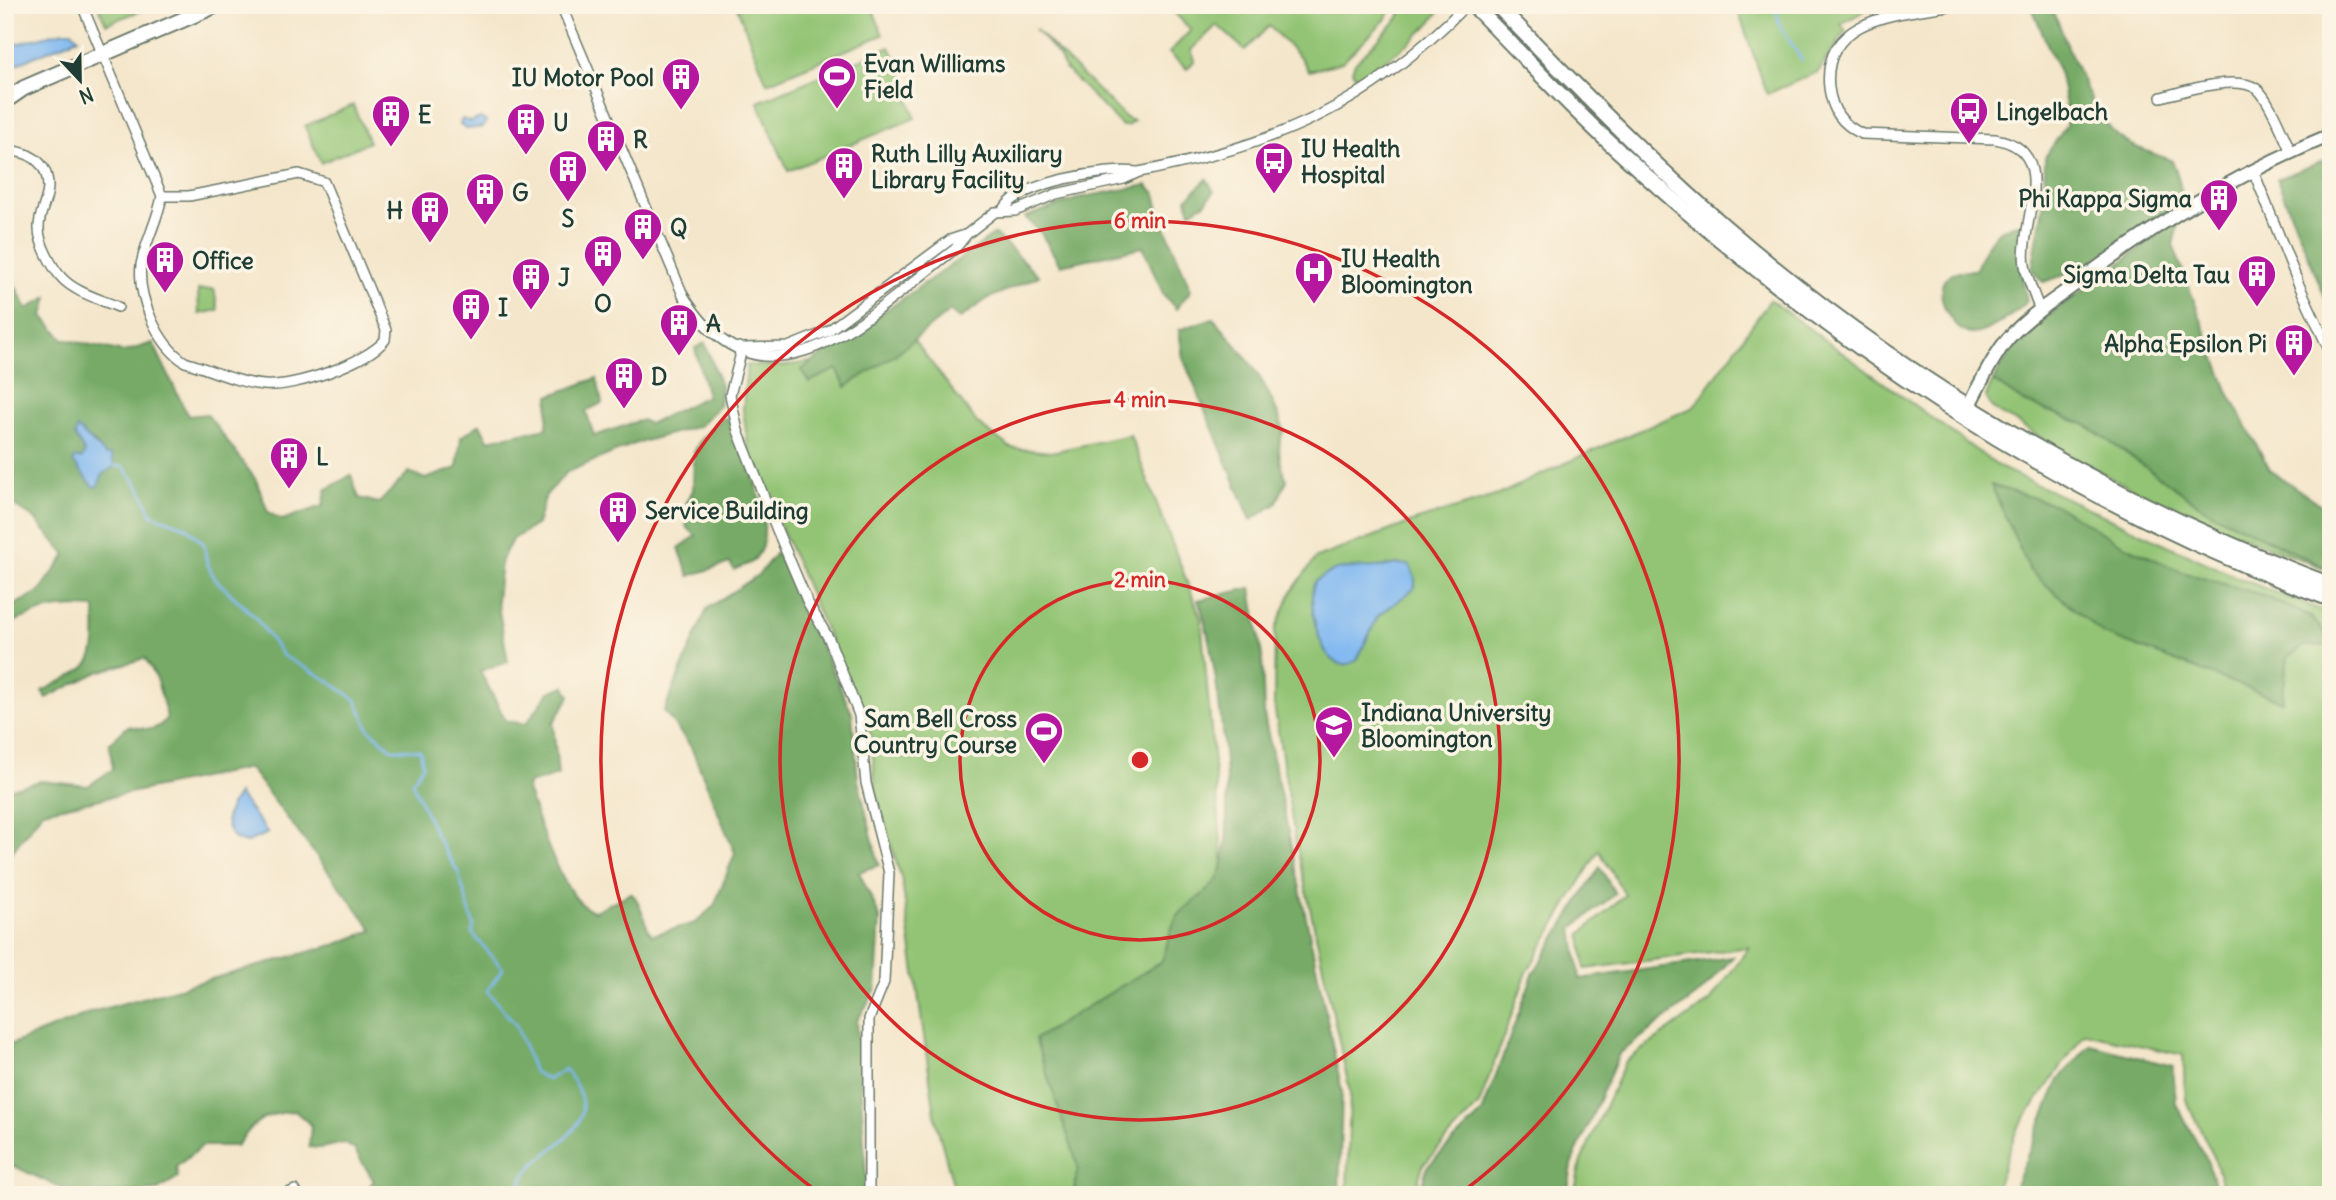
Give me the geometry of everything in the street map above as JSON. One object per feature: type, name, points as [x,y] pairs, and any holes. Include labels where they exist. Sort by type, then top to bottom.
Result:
[{"type":"main road","points":[[5,101],[24,88],[217,5]]},
{"type":"main road","points":[[1473,5],[1614,146],[1746,262],[1864,353],[1966,413],[2136,501],[2237,548],[2331,585]]},
{"type":"main road","points":[[1497,5],[1655,164],[1733,234],[1841,321],[1966,413],[2045,468],[2135,515],[2233,560],[2331,599]]},
{"type":"main road","points":[[1966,413],[2003,345],[2040,311],[2159,225],[2253,170],[2331,135]]},
{"type":"street","points":[[82,5],[162,196],[159,215],[141,266],[147,306],[154,327],[174,355],[185,362],[262,385],[277,385],[306,379],[370,354],[385,340],[386,330],[324,182],[299,174],[189,196],[162,196]]},
{"type":"street","points":[[561,5],[683,295],[698,318],[711,331],[741,348],[788,347],[828,331],[950,240],[967,234],[1004,209],[1009,201],[1057,182],[1122,170],[1139,172],[1239,148],[1315,120],[1398,68],[1466,5]]},
{"type":"street","points":[[1952,5],[1877,17],[1852,32],[1830,61],[1831,103],[1847,127],[1862,134],[1995,139],[2007,141],[2018,150],[2032,172],[2033,208],[2025,264],[2040,311]]},
{"type":"street","points":[[2161,97],[2210,85],[2248,85],[2259,90],[2291,152]]},
{"type":"street","points":[[5,151],[22,151],[37,158],[45,170],[48,188],[39,231],[60,276],[70,285],[118,307]]},
{"type":"street","points":[[2253,170],[2299,285],[2331,354]]},
{"type":"street","points":[[741,348],[730,395],[737,428],[808,603],[829,639],[859,715],[866,783],[889,873],[884,982],[869,1019],[869,1195]]},
{"type":"street","points":[[284,1195],[295,1190],[298,1195]]},
{"type":"green space","points":[[98,5],[137,5],[140,11],[106,24]]},
{"type":"green space","points":[[736,5],[871,5],[883,35],[767,83]]},
{"type":"green space","points":[[1167,5],[1393,5],[1385,20],[1342,62],[1309,71],[1301,58],[1269,26],[1245,50],[1217,25],[1191,50],[1195,60],[1187,69],[1169,53],[1191,30]]},
{"type":"green space","points":[[1405,5],[1442,6],[1416,37],[1357,79],[1352,71],[1355,63],[1398,19]]},
{"type":"green space","points":[[1736,5],[1875,5],[1841,24],[1846,31],[1818,72],[1767,94]]},
{"type":"green space","points":[[2031,5],[2051,5],[2088,94],[2108,125],[2118,136],[2131,144],[2172,161],[2180,187],[2179,199],[2173,212],[2080,270],[2043,282],[2032,270],[2044,201],[2045,157],[2066,126],[2067,111],[2060,75]]},
{"type":"green space","points":[[1035,29],[1127,119],[1134,121],[1122,126],[1065,69],[1060,57]]},
{"type":"green space","name":"Evan Williams Field","points":[[890,47],[910,88],[907,93],[915,118],[788,171],[758,102]]},
{"type":"green space","points":[[353,105],[369,142],[321,163],[305,126]]},
{"type":"green space","points":[[2331,158],[2331,312],[2277,179]]},
{"type":"green space","points":[[1207,179],[1214,192],[1205,203],[1190,212],[1187,198]]},
{"type":"green space","points":[[1147,185],[1155,193],[1160,215],[1191,290],[1176,309],[1163,294],[1143,247],[1060,265],[1041,233],[1025,217],[1083,197]]},
{"type":"green space","points":[[2179,220],[2173,245],[2229,393],[2270,470],[2331,512],[2331,570],[2208,511],[2086,425],[2024,402],[1993,381],[2013,346],[2030,329]]},
{"type":"green space","points":[[2025,223],[2017,252],[2027,301],[2008,318],[1990,328],[1973,334],[1967,333],[1949,316],[1942,300],[1942,284],[1952,274],[1976,269],[1988,244],[1999,232],[2015,224]]},
{"type":"green space","points":[[995,234],[1039,276],[987,299],[959,319],[950,311],[896,354],[846,387],[837,369],[809,382],[801,370]]},
{"type":"green space","points":[[5,266],[27,309],[48,297],[43,316],[63,339],[124,352],[153,343],[188,416],[207,414],[256,480],[268,512],[282,520],[323,506],[326,490],[351,475],[359,498],[379,503],[409,472],[425,479],[457,468],[461,437],[480,424],[488,440],[547,428],[549,396],[597,378],[602,403],[586,411],[594,436],[642,420],[649,424],[707,396],[695,348],[705,343],[721,386],[719,406],[699,426],[634,444],[567,472],[546,495],[537,524],[512,540],[501,560],[497,600],[508,662],[480,671],[506,721],[526,724],[549,692],[565,686],[570,696],[553,723],[558,775],[528,784],[527,790],[553,859],[573,894],[584,906],[595,911],[631,893],[638,902],[652,935],[695,923],[714,906],[735,853],[691,747],[664,711],[707,609],[758,575],[776,553],[780,558],[852,713],[858,780],[879,865],[859,872],[880,917],[876,989],[857,1021],[867,1195],[361,1195],[374,1181],[354,1149],[344,1143],[321,1148],[309,1147],[311,1125],[295,1111],[274,1114],[261,1120],[236,1146],[202,1146],[176,1167],[178,1177],[158,1190],[92,1195],[65,1190],[5,1162],[5,1047],[92,1012],[337,944],[373,930],[249,768],[43,811],[5,861],[5,790],[41,781],[88,786],[113,769],[109,744],[128,726],[155,728],[167,717],[156,677],[145,658],[98,672],[46,698],[42,691],[83,669],[89,662],[95,643],[95,608],[69,607],[48,610],[5,626],[5,610],[39,592],[66,555],[34,518],[19,509],[5,495]],"holes":[[[85,436],[98,446],[105,459],[106,470],[102,474],[76,458],[81,460],[85,453]]]},
{"type":"green space","points":[[214,289],[218,310],[199,314],[198,290]]},
{"type":"green space","points":[[1770,300],[1999,467],[2241,579],[2331,614],[2331,1195],[2225,1195],[2215,1159],[2186,1100],[2183,1055],[2085,1033],[2017,1129],[1993,1195],[1574,1195],[1581,1161],[1625,1062],[1710,1001],[1749,947],[1585,969],[1581,934],[1625,895],[1599,850],[1527,972],[1479,1105],[1423,1165],[1414,1195],[1347,1195],[1350,1092],[1294,834],[1274,704],[1275,630],[1292,591],[1316,558],[1415,521],[1498,495],[1694,407]]},
{"type":"green space","name":"Sam Bell Cross Country Course","points":[[891,310],[978,424],[1011,448],[1051,452],[1130,435],[1201,618],[1225,887],[1084,1175],[1078,1195],[956,1195],[936,1122],[902,881],[876,795],[871,735],[749,453],[743,409],[747,365],[784,366],[827,359]]},
{"type":"green space","points":[[1213,318],[1236,344],[1264,385],[1284,431],[1280,442],[1280,455],[1287,480],[1276,504],[1251,520],[1183,358],[1179,330]]},
{"type":"green space","points":[[1993,381],[2024,402],[2086,425],[2208,511],[2331,571],[2211,524],[2095,469],[1995,410],[1986,396]]},
{"type":"green space","points":[[729,418],[758,490],[764,530],[761,547],[749,564],[734,570],[730,563],[689,576],[679,548],[696,536],[686,526],[689,518],[684,508],[693,490],[694,453],[700,440],[722,419]]},
{"type":"green space","points":[[1991,485],[2054,504],[2120,543],[2182,572],[2259,594],[2310,616],[2331,640],[2331,645],[2304,646],[2288,657],[2282,701],[2103,634],[2030,571]]},
{"type":"green space","points":[[1251,588],[1262,656],[1264,715],[1342,1091],[1339,1195],[1073,1195],[1078,1166],[1035,1039],[1162,961],[1175,921],[1182,911],[1217,879],[1224,858],[1227,826],[1223,741],[1212,656],[1198,600]]},
{"type":"green space","points":[[1600,867],[1615,894],[1573,928],[1580,979],[1733,957],[1701,992],[1619,1054],[1573,1160],[1567,1195],[1419,1195],[1427,1167],[1482,1113],[1533,974]]},
{"type":"green space","points":[[2090,1045],[2173,1066],[2176,1104],[2208,1163],[2217,1195],[2011,1195],[2059,1079]]},
{"type":"water","points":[[72,31],[78,38],[5,69],[5,47]]},
{"type":"water","points":[[481,118],[486,122],[484,127],[467,129],[460,124],[462,119],[470,122]]},
{"type":"water","points":[[77,428],[106,455],[111,455],[115,466],[103,474],[97,487],[93,486],[73,462],[76,457],[81,459],[85,453],[75,436]]},
{"type":"water","points":[[1409,565],[1414,577],[1414,589],[1378,616],[1357,660],[1344,664],[1334,661],[1325,651],[1314,620],[1312,591],[1315,582],[1325,575],[1344,569]]},
{"type":"water","points":[[238,794],[268,833],[245,843],[235,839],[226,822],[228,812]]},
{"type":"waterway","points":[[1775,5],[1780,26],[1802,60]]},
{"type":"waterway","points":[[115,466],[123,466],[141,490],[152,515],[186,527],[204,544],[207,563],[215,579],[255,617],[283,656],[326,679],[356,700],[369,729],[392,749],[420,750],[423,765],[412,782],[436,836],[458,872],[474,926],[472,933],[503,969],[487,991],[516,1025],[534,1072],[548,1080],[565,1069],[579,1092],[582,1111],[576,1126],[565,1139],[535,1163],[523,1178],[517,1195]]},
{"type":"place","name":"Evan Williams Field","points":[[837,110]]},
{"type":"place","name":"IU Motor Pool","points":[[681,111]]},
{"type":"place","name":"Lingelbach","points":[[1969,145]]},
{"type":"place","name":"E","points":[[391,148]]},
{"type":"place","name":"U","points":[[526,156]]},
{"type":"place","name":"R","points":[[606,173]]},
{"type":"place","name":"IU Health Hospital","points":[[1274,195]]},
{"type":"place","name":"Ruth Lilly Auxiliary Library Facility","points":[[844,200]]},
{"type":"place","name":"S","points":[[568,203]]},
{"type":"place","name":"G","points":[[485,226]]},
{"type":"place","name":"Phi Kappa Sigma","points":[[2219,232]]},
{"type":"place","name":"H","points":[[430,244]]},
{"type":"place","name":"Q","points":[[643,261]]},
{"type":"place","name":"O","points":[[603,288]]},
{"type":"place","name":"Office","points":[[165,294]]},
{"type":"place","name":"IU Health Bloomington","points":[[1314,305]]},
{"type":"place","name":"Sigma Delta Tau","points":[[2257,308]]},
{"type":"place","name":"J","points":[[531,311]]},
{"type":"place","name":"I","points":[[471,341]]},
{"type":"place","name":"A","points":[[679,357]]},
{"type":"place","name":"Alpha Epsilon Pi","points":[[2294,377]]},
{"type":"place","name":"D","points":[[624,410]]},
{"type":"place","name":"L","points":[[289,490]]},
{"type":"place","name":"Service Building","points":[[618,544]]},
{"type":"place","name":"Indiana University Bloomington","points":[[1334,759]]},
{"type":"place","name":"Sam Bell Cross Country Course","points":[[1044,765]]}]
